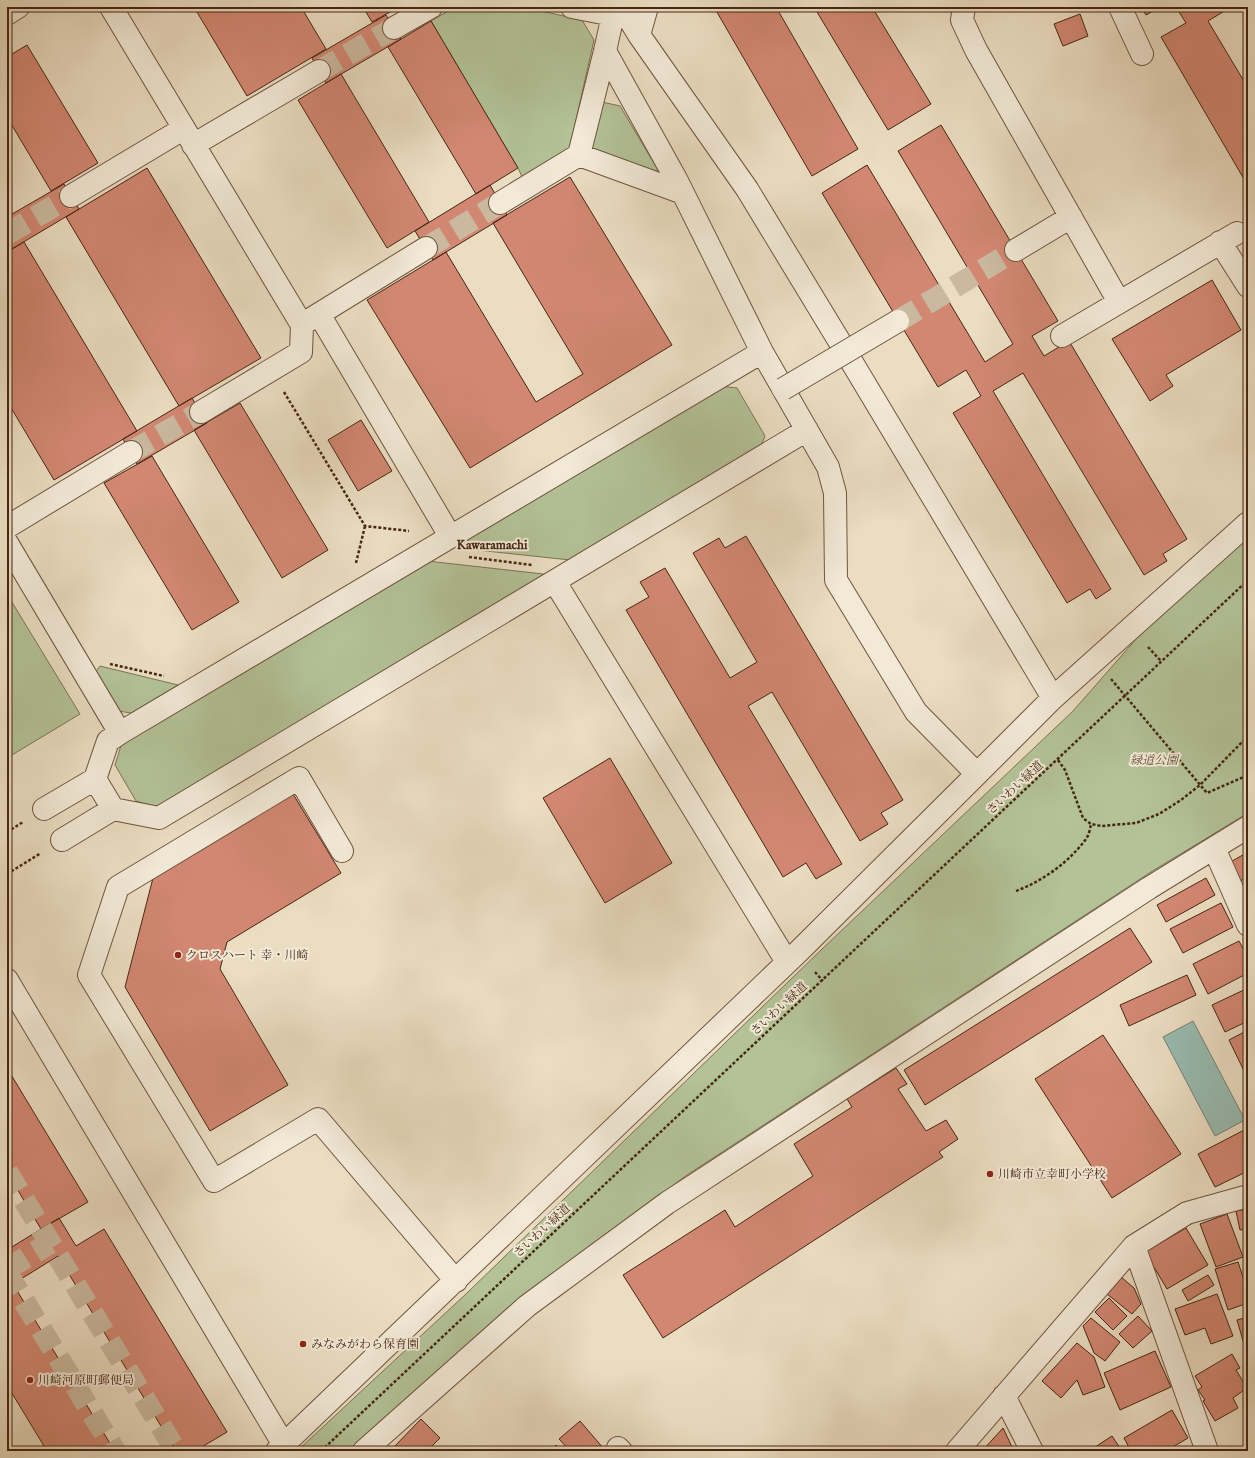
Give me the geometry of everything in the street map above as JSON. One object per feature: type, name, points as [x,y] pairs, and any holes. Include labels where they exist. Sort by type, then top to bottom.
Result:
[{"type":"street","points":[[7,14],[18,7]]},
{"type":"street","points":[[111,7],[188,137],[311,319],[450,536]]},
{"type":"street","points":[[394,28],[431,7]]},
{"type":"street","points":[[500,203],[579,155],[613,15],[572,7]]},
{"type":"street","points":[[622,7],[639,35],[747,189],[1053,698]]},
{"type":"street","points":[[639,35],[647,7]]},
{"type":"street","points":[[964,7],[962,20],[976,50],[1119,302]]},
{"type":"street","points":[[1120,7],[1142,54]]},
{"type":"street","points":[[605,51],[683,194],[762,352],[828,467],[835,493],[836,580],[916,712],[977,774]]},
{"type":"street","points":[[71,196],[319,71]]},
{"type":"street","points":[[579,155],[683,194]]},
{"type":"street","points":[[1016,250],[1071,217]]},
{"type":"street","points":[[1062,336],[1228,237],[1248,286]]},
{"type":"street","points":[[200,412],[301,352],[311,319],[426,248]]},
{"type":"street","points":[[783,389],[898,321]]},
{"type":"street","points":[[44,809],[95,779],[108,741],[120,733],[762,352]]},
{"type":"street","points":[[62,840],[113,809],[159,818],[807,430]]},
{"type":"street","points":[[7,527],[131,452]]},
{"type":"street","points":[[7,980],[281,1448],[787,962],[1053,698],[1248,523]]},
{"type":"street","points":[[7,543],[120,733]]},
{"type":"street","points":[[554,582],[787,962]]},
{"type":"street","points":[[342,851],[299,778],[118,887],[89,975],[214,1181],[318,1119],[456,1280]]},
{"type":"street","points":[[95,779],[113,809]]},
{"type":"street","points":[[364,1451],[527,1306],[666,1203],[1149,888],[1248,827]]},
{"type":"street","points":[[1214,848],[1248,925]]},
{"type":"street","points":[[957,1451],[1134,1246],[1187,1212],[1248,1196]]},
{"type":"street","points":[[1134,1246],[1206,1451]]},
{"type":"street","points":[[1004,1396],[1032,1451]]},
{"type":"path","points":[[270,370],[365,526],[412,532]]},
{"type":"path","points":[[465,556],[535,565]]},
{"type":"path","name":"さいわい緑道","points":[[321,1451],[1248,580]]},
{"type":"path","points":[[74,656],[201,685]]},
{"type":"path","points":[[1110,678],[1207,793],[1248,775]]},
{"type":"path","points":[[1058,760],[1065,770],[1083,818],[1091,824],[1101,826],[1136,824],[1159,814],[1182,800],[1200,785],[1248,736]]},
{"type":"path","points":[[1016,891],[1030,886],[1051,873],[1072,855],[1087,838],[1091,824]]},
{"type":"path","points":[[7,874],[62,840]]},
{"type":"green space","points":[[455,7],[523,7],[582,20],[594,40],[569,151],[523,179],[518,168],[431,21]]},
{"type":"green space","points":[[602,102],[620,106],[658,170],[646,176],[590,155]]},
{"type":"green space","points":[[720,386],[737,388],[765,436],[759,451],[579,561],[449,547]]},
{"type":"green space","name":"緑道公園","points":[[1248,535],[1248,813],[1154,870],[684,1177],[541,1287],[356,1451],[297,1451],[467,1293],[821,950],[1073,711],[1145,629]]},
{"type":"green space","points":[[427,561],[552,575],[164,809],[136,801],[115,765],[123,739]]},
{"type":"green space","points":[[7,594],[80,714],[7,758]]},
{"type":"green space","points":[[100,666],[178,685],[131,713],[118,711],[96,671]]},
{"type":"water","points":[[1193,1021],[1245,1120],[1215,1136],[1163,1037]]},
{"type":"building","points":[[194,7],[301,7],[326,49],[247,96]]},
{"type":"building","points":[[363,7],[399,7],[372,22]]},
{"type":"building","points":[[714,7],[776,7],[858,149],[812,176]]},
{"type":"building","points":[[814,7],[872,7],[931,104],[888,130]]},
{"type":"building","points":[[1141,7],[1160,7],[1146,15]]},
{"type":"building","points":[[1187,7],[1231,7],[1208,21],[1248,88],[1248,186],[1161,37],[1186,23],[1179,12]]},
{"type":"building","points":[[1240,7],[1248,7],[1248,20]]},
{"type":"building","points":[[1080,14],[1088,36],[1063,46],[1054,24]]},
{"type":"building","points":[[386,15],[401,39],[326,83],[312,58]]},
{"type":"building","points":[[431,21],[518,168],[476,194],[388,47]]},
{"type":"building","points":[[27,45],[98,163],[51,191],[7,117],[7,57]]},
{"type":"building","points":[[341,74],[429,222],[387,248],[298,100]]},
{"type":"building","points":[[941,125],[1058,321],[1032,336],[1044,356],[1069,341],[1187,539],[1163,554],[1167,561],[1144,575],[1023,373],[993,391],[1111,589],[1096,599],[1090,589],[1067,603],[953,413],[981,396],[966,370],[938,387],[822,193],[867,165],[985,362],[1013,344],[898,151]]},
{"type":"building","points":[[147,168],[261,358],[179,406],[66,217]]},
{"type":"building","points":[[570,177],[672,345],[470,468],[367,300],[446,252],[536,402],[583,374],[493,223]]},
{"type":"building","points":[[64,184],[79,209],[10,250],[7,245],[7,217]]},
{"type":"building","points":[[490,185],[507,215],[433,260],[415,231]]},
{"type":"building","points":[[24,242],[137,431],[54,480],[7,401],[7,252]]},
{"type":"building","points":[[1212,280],[1241,330],[1166,375],[1173,386],[1150,401],[1112,339]]},
{"type":"building","points":[[192,398],[207,423],[137,464],[123,439]]},
{"type":"building","points":[[240,403],[328,550],[282,578],[194,430]]},
{"type":"building","points":[[361,420],[392,471],[358,491],[328,440]]},
{"type":"building","points":[[152,456],[239,602],[192,630],[104,483]]},
{"type":"building","points":[[746,536],[903,800],[881,813],[888,824],[860,841],[772,692],[748,706],[842,864],[816,879],[806,863],[783,877],[626,610],[649,597],[640,582],[665,568],[730,678],[757,662],[693,553],[719,538],[725,548]]},
{"type":"building","points":[[610,758],[672,863],[605,903],[543,798]]},
{"type":"building","name":"クロスハート 幸・川崎","points":[[293,794],[341,873],[227,942],[220,969],[288,1085],[210,1131],[125,987],[153,878]]},
{"type":"building","points":[[1248,852],[1248,877],[1238,882],[1227,864]]},
{"type":"building","points":[[1206,878],[1215,895],[1166,922],[1157,905]]},
{"type":"building","points":[[1221,903],[1233,927],[1183,953],[1170,929]]},
{"type":"building","points":[[1130,928],[1152,962],[925,1105],[904,1070]]},
{"type":"building","points":[[1239,941],[1248,958],[1248,973],[1208,994],[1193,964]]},
{"type":"building","points":[[1187,975],[1196,995],[1129,1026],[1120,1005]]},
{"type":"building","points":[[1248,988],[1248,1021],[1225,1032],[1212,1005]]},
{"type":"building","points":[[1248,1030],[1248,1071],[1245,1073],[1229,1040]]},
{"type":"building","points":[[1103,1035],[1181,1154],[1112,1198],[1035,1079]]},
{"type":"building","points":[[7,1068],[88,1202],[41,1229],[7,1172]]},
{"type":"building","points":[[896,1068],[907,1084],[898,1089],[926,1131],[946,1120],[958,1139],[939,1152],[943,1157],[663,1338],[623,1275],[725,1210],[735,1227],[813,1176],[794,1144],[852,1107],[847,1099]]},
{"type":"building","points":[[1248,1128],[1248,1171],[1215,1187],[1198,1154]]},
{"type":"building","points":[[1248,1209],[1248,1229],[1240,1230],[1236,1211]]},
{"type":"building","points":[[1227,1214],[1243,1257],[1216,1267],[1200,1224]]},
{"type":"building","points":[[59,1218],[76,1246],[104,1229],[227,1432],[195,1451],[176,1451],[58,1256],[13,1284],[111,1445],[101,1451],[47,1451],[7,1385],[7,1250]]},
{"type":"building","points":[[1186,1228],[1208,1265],[1167,1289],[1145,1252]]},
{"type":"building","points":[[1248,1236],[1248,1254],[1244,1237]]},
{"type":"building","points":[[1248,1260],[1248,1276],[1244,1261]]},
{"type":"building","points":[[1238,1262],[1248,1292],[1248,1303],[1228,1310],[1215,1269]]},
{"type":"building","points":[[1208,1275],[1214,1285],[1188,1301],[1182,1290]]},
{"type":"building","points":[[1121,1277],[1134,1288],[1141,1304],[1132,1314],[1107,1294]]},
{"type":"building","points":[[1217,1294],[1233,1336],[1211,1344],[1205,1328],[1185,1335],[1175,1309]]},
{"type":"building","points":[[1109,1298],[1127,1316],[1113,1330],[1095,1312]]},
{"type":"building","points":[[1138,1316],[1152,1331],[1133,1348],[1119,1334]]},
{"type":"building","points":[[1248,1317],[1248,1358],[1237,1320]]},
{"type":"building","points":[[1091,1318],[1120,1342],[1105,1361],[1094,1353],[1083,1326]]},
{"type":"building","points":[[1077,1343],[1094,1357],[1105,1387],[1083,1395],[1077,1380],[1061,1398],[1042,1381]]},
{"type":"building","points":[[1155,1351],[1171,1387],[1120,1410],[1104,1373]]},
{"type":"building","points":[[1232,1354],[1240,1368],[1236,1370],[1247,1388],[1233,1398],[1238,1408],[1215,1421],[1203,1401],[1205,1400],[1198,1390],[1202,1387],[1195,1376]]},
{"type":"building","points":[[1172,1410],[1188,1438],[1166,1451],[1131,1451],[1124,1438]]},
{"type":"building","points":[[421,1419],[440,1438],[427,1451],[395,1451],[392,1449]]},
{"type":"building","points":[[580,1421],[604,1449],[602,1451],[570,1451],[559,1439]]},
{"type":"building","points":[[1003,1428],[1014,1451],[982,1451]]},
{"type":"building","points":[[1112,1436],[1122,1451],[1089,1451]]},
{"type":"building","points":[[556,1445],[561,1451],[550,1451]]},
{"type":"tunnel","points":[[319,71],[394,28]]},
{"type":"tunnel","points":[[7,234],[71,196]]},
{"type":"tunnel","points":[[426,248],[500,203]]},
{"type":"tunnel","points":[[898,321],[1016,250]]},
{"type":"tunnel","points":[[131,452],[201,412]]},
{"type":"tunnel","points":[[7,1172],[176,1451]]},
{"type":"tunnel","points":[[7,1269],[50,1243]]},
{"type":"tunnel","points":[[7,1273],[115,1451]]},
{"type":"place","name":"クロスハート 幸・川崎","points":[[178,955]]},
{"type":"place","name":"川崎市立幸町小学校","points":[[990,1174]]},
{"type":"place","name":"みなみがわら保育園","points":[[303,1344]]},
{"type":"place","name":"川崎河原町郵便局","points":[[30,1380]]},
{"type":"district","name":"Kawaramachi","points":[[492,545]]}]
